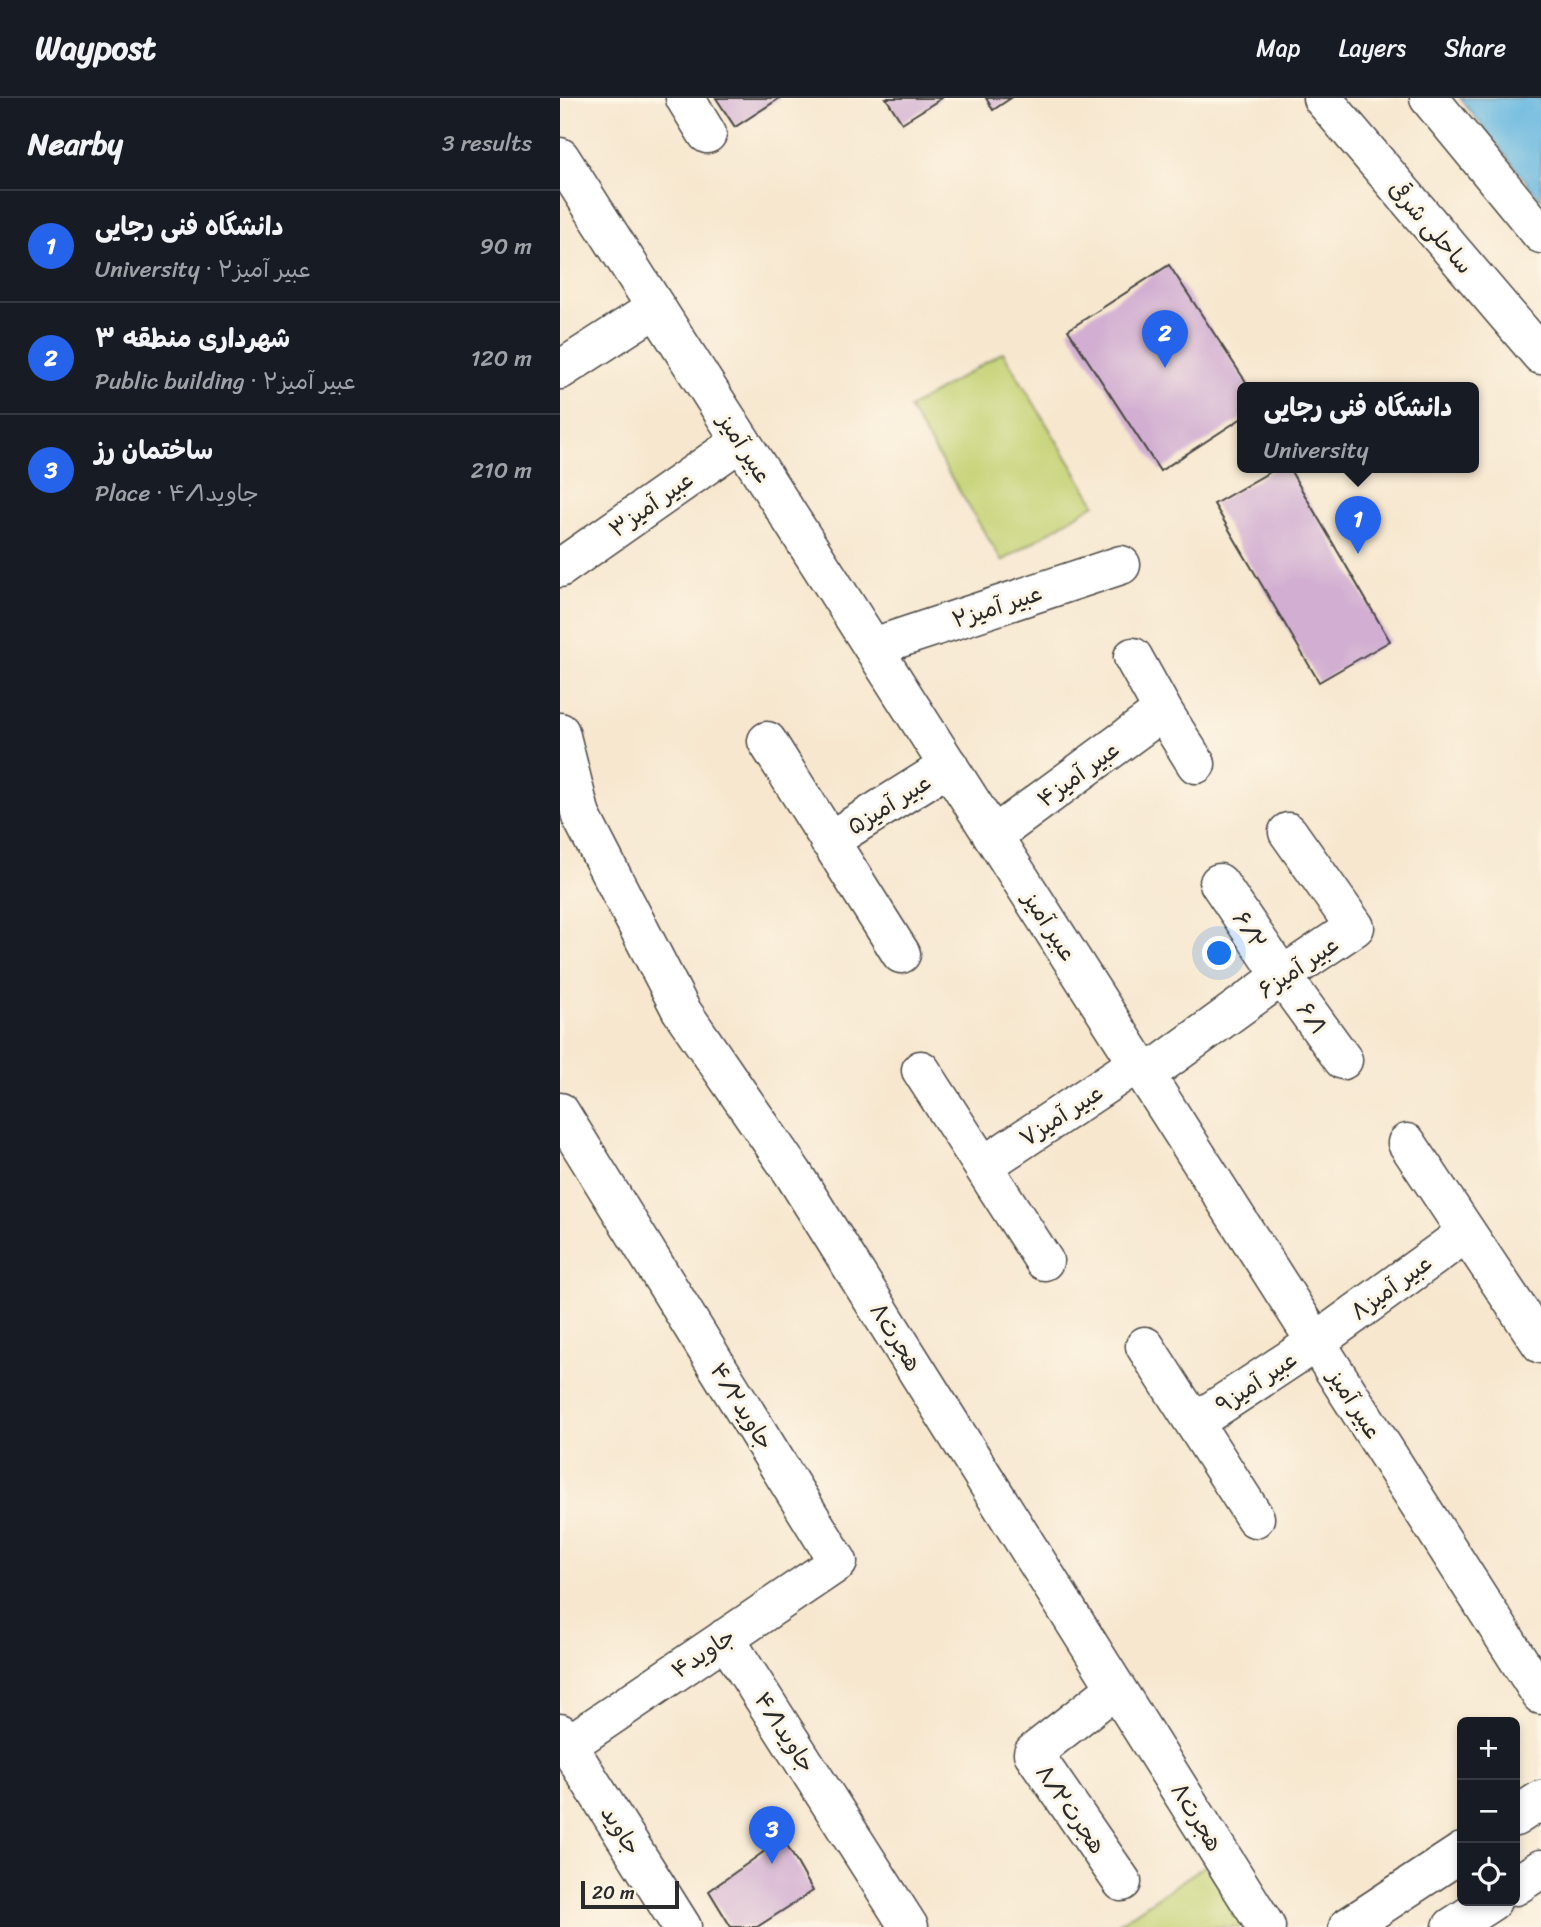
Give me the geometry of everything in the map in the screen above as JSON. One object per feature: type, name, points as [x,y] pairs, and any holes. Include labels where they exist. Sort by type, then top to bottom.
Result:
[{"type":"street","points":[[685,98],[707,134]]},
{"type":"street","name":"ساحلی شرقی","points":[[1322,98],[1541,355]]},
{"type":"street","points":[[1429,98],[1541,233]]},
{"type":"street","name":"عبیر آمیز","points":[[560,157],[1541,1695]]},
{"type":"street","points":[[560,370],[656,308]]},
{"type":"street","name":"۳عبیر آمیز","points":[[560,568],[741,441]]},
{"type":"street","name":"۲عبیر آمیز","points":[[873,647],[1121,565]]},
{"type":"street","points":[[1133,657],[1196,764]]},
{"type":"street","name":"۴عبیر آمیز","points":[[993,836],[1163,711]]},
{"type":"street","name":"هجرت۸","points":[[560,732],[571,826],[681,1010],[793,1173],[1266,1927]]},
{"type":"street","points":[[767,741],[901,954]]},
{"type":"street","name":"۵عبیر آمیز","points":[[829,841],[948,766]]},
{"type":"street","name":"۶عبیر آمیز","points":[[1142,1069],[1355,927],[1288,832]]},
{"type":"street","name":"۶/۲","points":[[1219,883],[1282,976]]},
{"type":"street","name":"۶/۱","points":[[1282,976],[1343,1060]]},
{"type":"street","name":"۷عبیر آمیز","points":[[983,1166],[1142,1069]]},
{"type":"street","points":[[921,1070],[1044,1261]]},
{"type":"street","name":"۴/۲جاوید","points":[[560,1112],[838,1562]]},
{"type":"street","points":[[1407,1143],[1541,1344]]},
{"type":"street","name":"۸عبیر آمیز","points":[[1316,1342],[1466,1233]]},
{"type":"street","name":"عبیر آمیز۹","points":[[1195,1422],[1316,1342]]},
{"type":"street","points":[[1145,1346],[1255,1518]]},
{"type":"street","name":"۴جاوید","points":[[564,1739],[725,1638],[838,1562]]},
{"type":"street","name":"۴/۱جاوید","points":[[725,1638],[909,1927]]},
{"type":"street","name":"هجرت۸/۲","points":[[1116,1688],[1033,1753],[1122,1882]]},
{"type":"street","name":"جاوید","points":[[564,1739],[682,1927]]},
{"type":"street","points":[[1520,1815],[1541,1800]]},
{"type":"street","points":[[1348,1927],[1457,1855]]},
{"type":"street","points":[[1520,1883],[1541,1869]]},
{"type":"street","points":[[1452,1927],[1484,1906]]},
{"type":"green space","points":[[1003,352],[1095,504],[1002,561],[909,408]]},
{"type":"green space","points":[[1206,1865],[1247,1927],[1119,1927],[1118,1924]]},
{"type":"water","points":[[1460,98],[1541,98],[1541,200]]},
{"type":"building","points":[[716,98],[780,98],[735,127]]},
{"type":"building","points":[[886,98],[942,98],[902,123]]},
{"type":"building","points":[[986,98],[1011,98],[993,110]]},
{"type":"building","points":[[1169,265],[1246,382],[1237,382],[1237,421],[1160,471],[1068,330]]},
{"type":"building","points":[[1268,473],[1292,473],[1390,641],[1319,682],[1214,504]]},
{"type":"building","points":[[783,1838],[813,1891],[757,1927],[731,1927],[709,1891]]},
{"type":"place","name":"شهرداری منطقه ۳","points":[[1165,368]]},
{"type":"place","name":"دانشگاه فنی رجایی","points":[[1358,554]]},
{"type":"place","name":"ساختمان رز","points":[[772,1864]]}]
